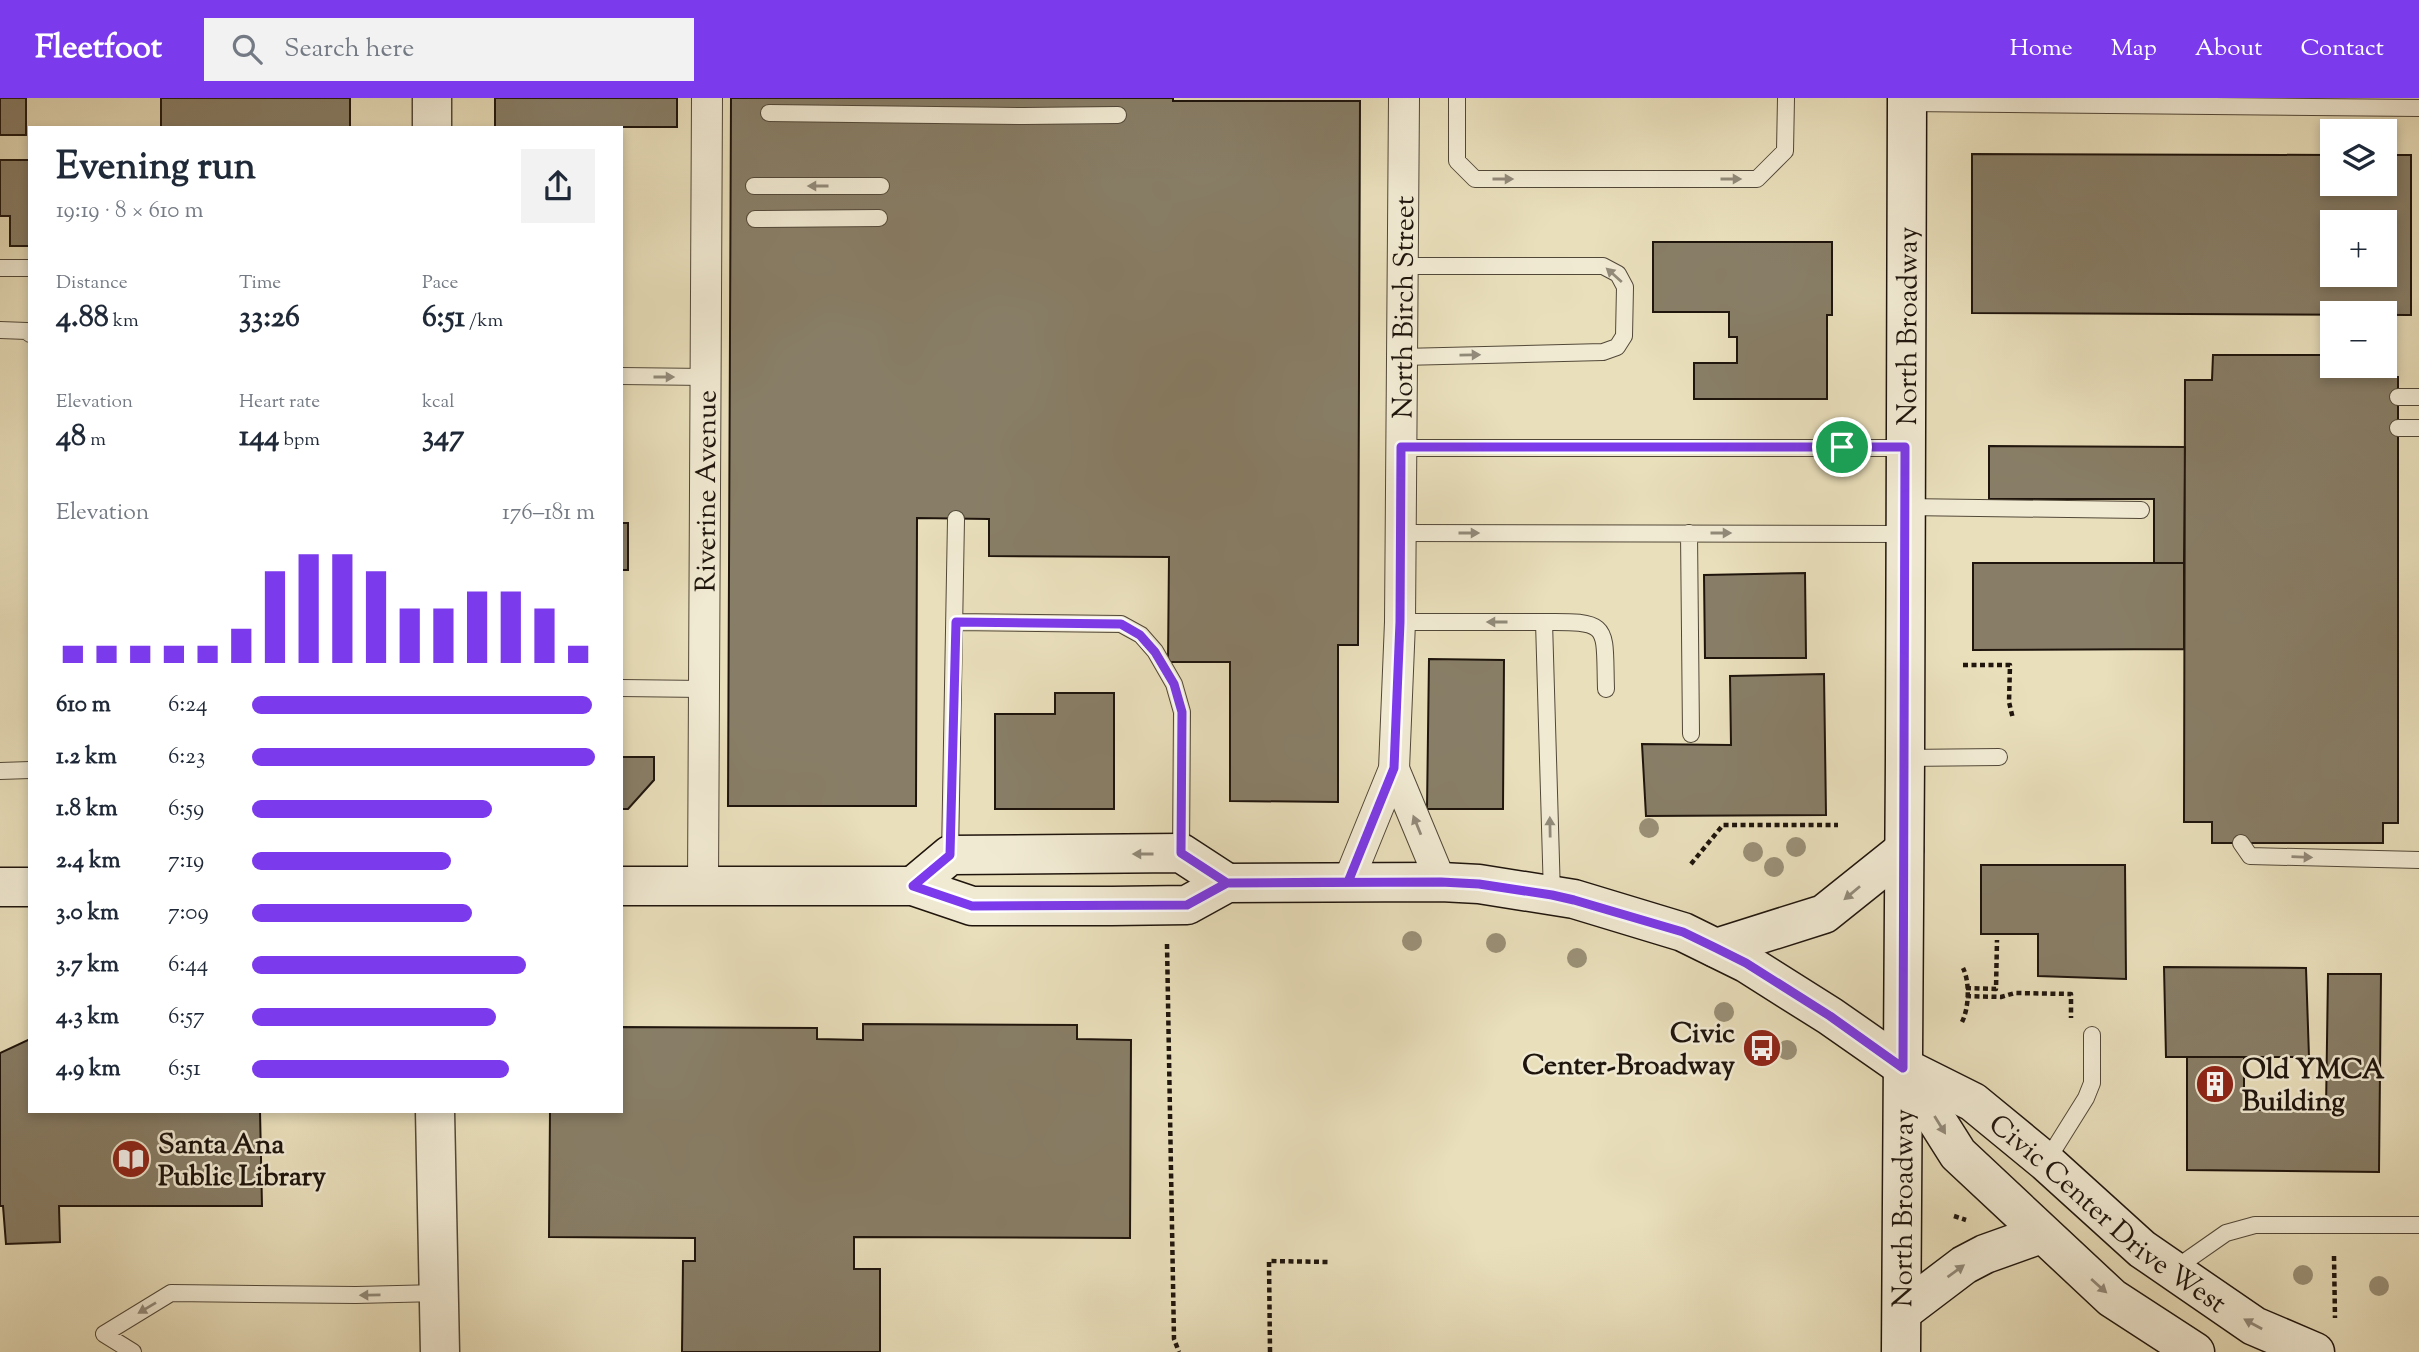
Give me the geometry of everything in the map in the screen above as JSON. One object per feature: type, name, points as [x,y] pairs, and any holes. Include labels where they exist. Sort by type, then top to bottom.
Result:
[{"type":"main road","points":[[432,98],[432,126]]},
{"type":"main road","name":"North Broadway","points":[[1900,1352],[1907,101]]},
{"type":"main road","points":[[1716,948],[1824,914],[1904,850]]},
{"type":"main road","points":[[913,886],[950,855],[1181,853],[1227,883]]},
{"type":"main road","name":"Civic Center Drive West","points":[[623,886],[913,886],[972,906],[1187,905],[1227,883],[1441,882],[1479,884],[1574,900],[1683,932],[1746,963],[1830,1016],[1903,1068],[1973,1102],[2142,1249],[2254,1326],[2325,1336]]},
{"type":"main road","points":[[0,887],[28,887]]},
{"type":"main road","name":"Civic Center Drive West","points":[[1903,1068],[1958,1154],[2112,1298],[2195,1352]]},
{"type":"main road","points":[[435,1113],[440,1352]]},
{"type":"main road","points":[[1902,1312],[1964,1265],[1985,1254],[2041,1234]]},
{"type":"street","name":"Riverine Avenue","points":[[703,885],[707,98]]},
{"type":"street","name":"North Birch Street","points":[[1348,882],[1394,768],[1400,622],[1404,98]]},
{"type":"street","name":"North Birch Street","points":[[1394,768],[1441,882]]},
{"type":"lane","points":[[1458,98],[1457,161],[1475,179],[1757,179],[1784,151],[1786,98]]},
{"type":"lane","points":[[1907,101],[2419,108]]},
{"type":"lane","points":[[769,113],[1024,117],[1118,115]]},
{"type":"lane","points":[[754,186],[881,186]]},
{"type":"lane","points":[[755,219],[879,218]]},
{"type":"lane","points":[[1402,266],[1603,266],[1618,274],[1625,287],[1624,336],[1617,347],[1603,352],[1402,357]]},
{"type":"lane","points":[[0,268],[28,268]]},
{"type":"lane","points":[[0,330],[28,332]]},
{"type":"lane","points":[[623,376],[706,377]]},
{"type":"lane","points":[[2398,397],[2419,397]]},
{"type":"lane","points":[[2398,428],[2419,428]]},
{"type":"lane","points":[[1401,447],[1905,447]]},
{"type":"lane","points":[[1400,533],[1689,533],[2141,510]]},
{"type":"lane","points":[[950,855],[956,519]]},
{"type":"lane","points":[[1689,533],[1691,734]]},
{"type":"lane","points":[[1400,622],[1583,621],[1596,626],[1604,636],[1606,689]]},
{"type":"lane","points":[[956,622],[1121,624],[1140,635],[1155,652],[1174,684],[1182,712],[1181,853]]},
{"type":"lane","points":[[1544,622],[1552,895]]},
{"type":"lane","points":[[623,688],[703,689]]},
{"type":"lane","points":[[1905,758],[1998,757]]},
{"type":"lane","points":[[0,771],[28,770]]},
{"type":"lane","points":[[2241,843],[2250,856],[2419,860]]},
{"type":"lane","points":[[2046,1163],[2086,1098],[2092,1083],[2092,1035]]},
{"type":"lane","points":[[2173,1270],[2226,1233],[2255,1225],[2419,1225]]},
{"type":"lane","points":[[133,1352],[104,1334],[171,1293],[439,1293]]},
{"type":"path","points":[[1963,665],[2010,665],[2009,702],[2013,719]]},
{"type":"path","points":[[1691,864],[1723,825],[1838,825]]},
{"type":"path","points":[[1966,988],[1996,989],[1997,940]]},
{"type":"path","points":[[1167,944],[1174,1339],[1179,1352]]},
{"type":"path","points":[[1962,1022],[1966,1013],[1967,976],[1963,968]]},
{"type":"path","points":[[1966,996],[2001,997],[2015,993],[2071,995],[2071,1025]]},
{"type":"path","points":[[2325,1336],[2334,1256]]},
{"type":"path","points":[[1270,1352],[1269,1261],[1329,1262]]},
{"type":"building","points":[[0,98],[26,98],[26,135],[0,135]]},
{"type":"building","points":[[161,98],[350,98],[350,126],[161,126]]},
{"type":"building","points":[[495,98],[677,98],[677,127],[495,126]]},
{"type":"building","points":[[731,98],[1173,98],[1173,101],[1360,101],[1358,645],[1338,645],[1338,802],[1230,801],[1230,662],[1168,662],[1169,557],[989,556],[989,519],[917,518],[916,806],[728,806]]},
{"type":"building","points":[[1972,154],[2320,155],[2320,196],[2397,196],[2397,155],[2411,155],[2411,315],[2397,315],[2397,301],[2320,301],[2320,315],[1972,313]]},
{"type":"building","points":[[0,160],[28,160],[28,246],[10,246],[10,216],[0,216]]},
{"type":"building","points":[[1653,242],[1832,242],[1832,315],[1827,315],[1827,399],[1694,399],[1694,363],[1737,363],[1737,337],[1729,337],[1729,312],[1653,312]]},
{"type":"building","points":[[2213,355],[2320,355],[2320,378],[2398,377],[2398,823],[2383,823],[2383,843],[2212,843],[2212,822],[2184,822],[2185,380],[2212,380]]},
{"type":"building","points":[[1989,446],[2185,447],[2184,563],[2154,563],[2154,499],[1989,499]]},
{"type":"building","points":[[623,523],[628,523],[628,570],[623,570]]},
{"type":"building","points":[[1973,563],[2184,563],[2184,649],[1973,650]]},
{"type":"building","points":[[1805,573],[1806,658],[1705,658],[1704,575]]},
{"type":"building","points":[[1429,659],[1504,660],[1503,809],[1427,809]]},
{"type":"building","points":[[1824,674],[1826,815],[1646,816],[1642,744],[1731,745],[1730,676]]},
{"type":"building","points":[[1055,693],[1114,693],[1114,809],[995,809],[995,714],[1055,714]]},
{"type":"building","points":[[623,757],[654,757],[654,780],[628,809],[623,809]]},
{"type":"building","points":[[1981,865],[2125,865],[2126,979],[2038,976],[2038,934],[1981,934]]},
{"type":"building","points":[[2164,967],[2306,968],[2309,1057],[2166,1057]]},
{"type":"building","name":"Old YMCA Building","points":[[2328,974],[2381,974],[2379,1172],[2187,1170],[2187,1057],[2244,1057],[2244,1110],[2326,1110]]},
{"type":"building","points":[[863,1024],[1077,1025],[1077,1039],[1131,1040],[1130,1238],[854,1237],[854,1269],[880,1269],[880,1352],[682,1352],[683,1261],[695,1261],[695,1238],[549,1237],[550,1113],[623,1113],[623,1027],[817,1028],[817,1039],[863,1040]]},
{"type":"building","name":"Santa Ana Public Library","points":[[28,1040],[28,1113],[260,1113],[262,1206],[59,1206],[60,1242],[6,1244],[3,1206],[0,1206],[0,1053]]},
{"type":"place","name":"Civic Center-Broadway","points":[[1762,1048]]},
{"type":"place","name":"Old YMCA Building","points":[[2215,1084]]},
{"type":"place","name":"Santa Ana Public Library","points":[[131,1159]]},
{"type":"route","points":[[1842,447],[1401,447],[1400,622],[1394,768],[1348,882],[1227,883],[1181,853],[1182,712],[1174,684],[1155,652],[1140,635],[1121,624],[956,622],[950,855],[913,886],[972,906],[1187,905],[1227,883],[1441,882],[1479,884],[1552,895],[1683,932],[1716,948],[1746,963],[1830,1016],[1903,1068],[1905,447],[1842,447]]}]
